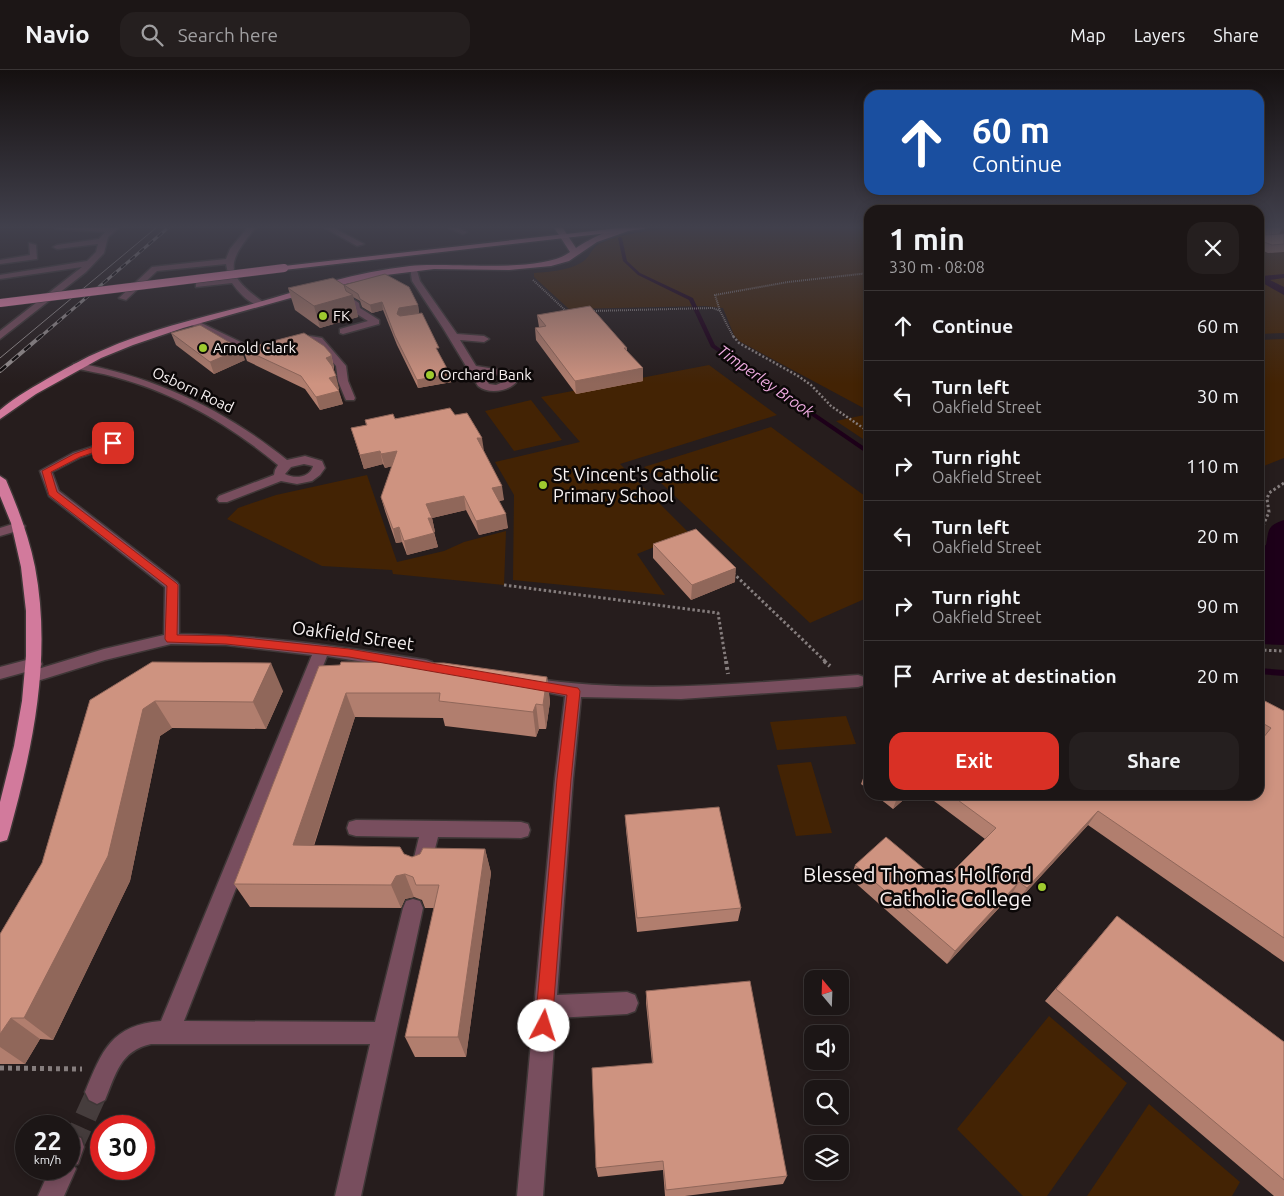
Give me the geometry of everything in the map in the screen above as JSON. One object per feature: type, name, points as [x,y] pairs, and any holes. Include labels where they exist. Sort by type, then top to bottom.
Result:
[{"type":"highway","points":[[0,296],[155,280]]},
{"type":"highway","points":[[0,302],[176,280]]},
{"type":"main road","points":[[0,416],[17,401],[77,366],[132,342],[343,280]]},
{"type":"main road","points":[[0,480],[19,526],[32,590],[34,624],[34,670],[17,775],[0,834]]},
{"type":"street","points":[[0,336],[70,280]]},
{"type":"street","points":[[123,298],[144,280]]},
{"type":"street","points":[[199,285],[233,280],[246,295],[260,304]]},
{"type":"street","points":[[416,280],[454,337],[471,368]]},
{"type":"street","points":[[324,284],[336,296],[356,305],[355,309],[376,322],[343,331]]},
{"type":"street","points":[[428,316],[438,314]]},
{"type":"street","points":[[0,322],[17,322]]},
{"type":"street","points":[[195,323],[251,351],[302,340],[319,340],[341,366],[343,381],[350,398]]},
{"type":"street","points":[[454,337],[484,339]]},
{"type":"street","name":"Osborn Road","points":[[77,366],[123,376],[172,394],[236,427],[286,465]]},
{"type":"street","points":[[113,443],[77,455],[46,471],[48,479],[53,493],[172,585],[171,639]]},
{"type":"street","points":[[223,499],[281,477],[290,481],[306,479],[312,476],[319,468],[314,461],[305,460],[286,465],[280,470],[279,474],[281,477]]},
{"type":"street","points":[[0,532],[19,526]]},
{"type":"street","name":"Oakfield Street","points":[[0,673],[34,670],[171,639],[226,640],[322,650],[437,668]]},
{"type":"street","points":[[168,1032],[322,650]]},
{"type":"street","points":[[515,681],[574,691],[642,694],[767,689],[852,682]]},
{"type":"street","points":[[530,1196],[564,779],[574,691]]},
{"type":"street","points":[[356,828],[521,830]]},
{"type":"street","points":[[421,870],[430,829]]},
{"type":"street","points":[[348,1196],[413,908]]},
{"type":"street","points":[[545,1007],[627,1003]]},
{"type":"street","points":[[97,1092],[106,1069],[121,1043],[150,1032],[384,1032]]},
{"type":"street","points":[[51,1196],[58,1180]]},
{"type":"path","points":[[532,280],[562,310],[569,312]]},
{"type":"path","points":[[810,280],[715,295],[732,338],[804,380],[831,406],[864,429]]},
{"type":"path","points":[[585,311],[713,308],[720,311]]},
{"type":"path","points":[[1264,524],[1269,512],[1267,499],[1269,493],[1284,483]]},
{"type":"path","points":[[727,567],[852,682]]},
{"type":"path","points":[[504,584],[718,614],[730,690]]},
{"type":"path","points":[[1264,650],[1284,650]]},
{"type":"path","points":[[0,1068],[106,1069]]},
{"type":"shaded area","points":[[537,280],[864,280],[864,408],[739,341],[734,335],[723,308],[705,306],[569,309]]},
{"type":"shaded area","points":[[1264,280],[1284,280],[1284,333],[1264,334]]},
{"type":"shaded area","points":[[1264,280],[1273,280],[1270,280],[1284,287],[1284,295],[1264,284]]},
{"type":"shaded area","points":[[1284,339],[1284,458],[1264,466],[1264,340]]},
{"type":"shaded area","points":[[709,365],[777,415],[620,464],[689,533],[637,554],[665,595],[513,580],[514,495],[495,462],[580,442],[541,397]]},
{"type":"shaded area","points":[[531,400],[562,440],[514,451],[485,411]]},
{"type":"shaded area","points":[[864,415],[864,440],[836,421]]},
{"type":"shaded area","points":[[771,427],[864,495],[864,599],[810,623],[644,467]]},
{"type":"shaded area","points":[[367,475],[397,562],[444,551],[464,542],[506,531],[504,585],[393,574],[392,570],[322,566],[227,519],[238,508],[276,495]]},
{"type":"shaded area","points":[[1284,520],[1284,645],[1264,644],[1264,546],[1266,545],[1270,529],[1274,524]]},
{"type":"shaded area","points":[[846,716],[856,744],[777,750],[770,722]]},
{"type":"shaded area","points":[[811,762],[832,833],[796,836],[777,765]]},
{"type":"shaded area","points":[[1049,1016],[1127,1083],[1047,1196],[1023,1196],[957,1129]]},
{"type":"shaded area","points":[[1149,1104],[1240,1182],[1232,1196],[1087,1196]]},
{"type":"building","points":[[326,280],[335,280],[344,285],[346,291],[353,295],[314,306],[288,288]]},
{"type":"building","points":[[364,280],[395,280],[409,287],[418,305],[399,308],[397,314],[400,316],[422,313],[439,348],[436,348],[450,374],[417,380],[395,336],[382,302],[370,305],[344,285]]},
{"type":"building","points":[[590,306],[643,368],[575,381],[535,328],[546,326],[537,315]]},
{"type":"building","points":[[200,325],[241,349],[210,362],[171,333]]},
{"type":"building","points":[[304,333],[324,346],[331,354],[331,356],[326,358],[336,376],[329,378],[339,391],[316,397],[301,376],[243,349]]},
{"type":"building","points":[[450,408],[455,415],[467,413],[482,438],[477,438],[502,486],[492,488],[506,514],[476,521],[464,496],[426,504],[432,518],[428,518],[434,533],[404,541],[399,527],[393,529],[381,497],[397,451],[381,454],[380,451],[360,455],[351,428],[367,425],[365,420],[393,414],[395,419]]},
{"type":"building","points":[[696,529],[736,568],[692,585],[653,544]]},
{"type":"building","points":[[152,662],[271,663],[253,702],[155,701],[143,709],[108,856],[24,1018],[11,1018],[0,1034],[0,934],[42,863],[90,700]]},
{"type":"building","points":[[341,662],[444,663],[547,677],[543,705],[536,704],[533,712],[439,701],[440,693],[346,693],[293,845],[400,847],[404,854],[412,857],[420,854],[423,848],[485,849],[458,1037],[405,1037],[439,885],[416,885],[413,877],[405,874],[396,876],[391,885],[234,884],[319,666],[340,665]]},
{"type":"building","points":[[1264,701],[1284,711],[1284,938],[1098,811],[1027,888],[1019,882],[955,951],[855,865],[886,837],[941,883],[996,828],[958,800],[1264,800],[1264,737],[1271,728],[1264,724]]},
{"type":"building","points":[[719,807],[741,908],[637,918],[625,815]]},
{"type":"building","points":[[1117,916],[1284,1042],[1284,1180],[1056,989]]},
{"type":"building","points":[[750,981],[787,1176],[666,1190],[663,1161],[596,1168],[592,1068],[653,1063],[646,991]]},
{"type":"waterway","name":"Timperley Brook","points":[[651,280],[691,299],[713,346],[864,450]]},
{"type":"waterway","name":"Timperley Brook","points":[[1264,671],[1284,673]]},
{"type":"tunnel","points":[[80,1129],[97,1092]]},
{"type":"tram line","points":[[0,358],[94,280]]},
{"type":"railway","points":[[39,338],[107,280]]},
{"type":"railway","points":[[0,371],[41,336]]},
{"type":"place","name":"FK","points":[[323,316]]},
{"type":"place","name":"Arnold Clark","points":[[203,348]]},
{"type":"place","name":"Orchard Bank","points":[[430,375]]},
{"type":"place","name":"St Vincent's Catholic Primary School","points":[[543,485]]},
{"type":"place","name":"Blessed Thomas Holford Catholic College","points":[[1042,887]]},
{"type":"route","points":[[113,443],[77,455],[46,471],[53,493],[172,585],[171,639],[226,640],[349,653],[574,691],[564,779],[544,1026]]}]
